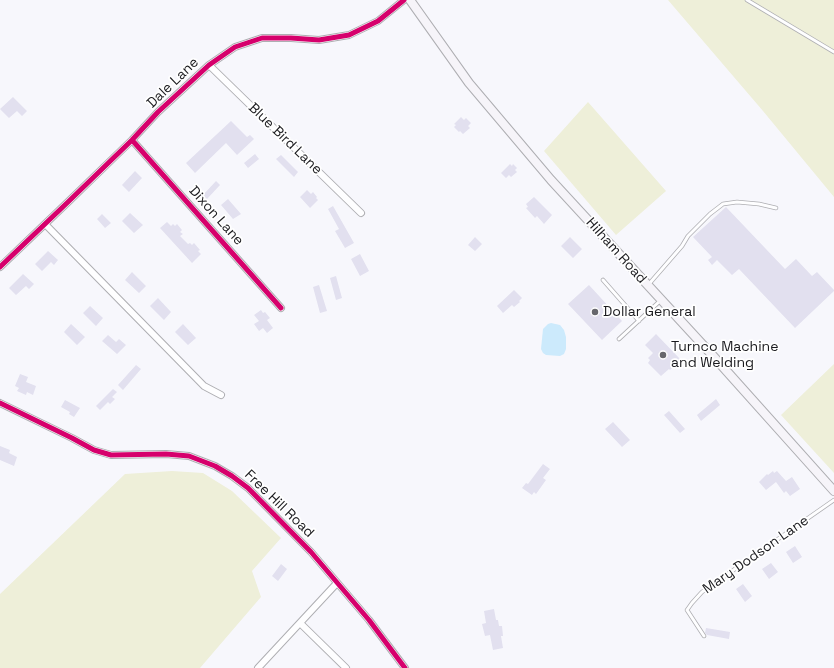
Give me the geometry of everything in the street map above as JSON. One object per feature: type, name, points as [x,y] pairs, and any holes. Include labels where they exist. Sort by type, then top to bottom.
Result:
[{"type":"main road","name":"Hilham Road","points":[[410,0],[469,83],[551,180],[662,300],[834,491]]},
{"type":"street","name":"Dale Lane","points":[[0,267],[132,140],[158,112],[209,65],[235,47],[262,38],[319,40],[349,35],[378,21],[404,0]]},
{"type":"street","name":"Blue Bird Lane","points":[[209,65],[361,213]]},
{"type":"street","name":"Dixon Lane","points":[[132,140],[281,308]]},
{"type":"street","points":[[45,224],[204,386],[221,395]]},
{"type":"street","name":"Free Hill Road","points":[[0,403],[94,450],[111,455],[166,454],[189,456],[215,466],[232,476],[248,488],[311,552],[369,620],[405,668]]},
{"type":"street","points":[[258,668],[337,583]]},
{"type":"street","points":[[300,623],[346,668]]},
{"type":"lane","points":[[747,0],[834,52]]},
{"type":"lane","points":[[648,285],[682,246],[688,236],[710,214],[723,204],[737,202],[776,208]]},
{"type":"lane","points":[[603,280],[639,321]]},
{"type":"lane","points":[[619,339],[662,300]]},
{"type":"lane","name":"Mary Dodson Lane","points":[[704,636],[688,610],[702,592],[834,500]]},
{"type":"green space","points":[[668,0],[834,0],[834,197],[763,111]]},
{"type":"green space","points":[[588,102],[666,191],[616,235],[544,151]]},
{"type":"green space","points":[[834,364],[834,473],[781,415]]},
{"type":"green space","points":[[172,471],[203,473],[232,491],[281,538],[252,571],[261,597],[200,668],[0,668],[0,594],[125,474]]},
{"type":"water","points":[[551,323],[560,325],[564,330],[566,337],[566,349],[564,354],[560,356],[546,355],[541,349],[543,329]]},
{"type":"building","points":[[13,97],[27,111],[22,116],[17,111],[9,118],[0,109]]},
{"type":"building","points":[[461,117],[464,120],[466,118],[471,123],[468,126],[470,128],[463,134],[454,127],[456,125],[454,124]]},
{"type":"building","points":[[231,121],[247,137],[250,135],[254,139],[237,155],[226,143],[195,173],[186,163]]},
{"type":"building","points":[[255,154],[259,159],[248,168],[244,163]]},
{"type":"building","points":[[281,155],[298,172],[294,177],[276,159]]},
{"type":"building","points":[[510,164],[512,166],[513,164],[517,168],[515,170],[517,172],[511,177],[509,175],[506,178],[501,173]]},
{"type":"building","points":[[135,171],[142,178],[129,192],[122,185]]},
{"type":"building","points":[[216,181],[220,185],[207,199],[203,195]]},
{"type":"building","points":[[307,190],[311,194],[313,192],[318,200],[310,208],[300,197]]},
{"type":"building","points":[[534,197],[552,215],[544,224],[537,216],[535,218],[526,208],[528,207],[526,204]]},
{"type":"building","points":[[228,199],[241,214],[233,219],[221,205]]},
{"type":"building","points":[[333,206],[354,243],[345,248],[335,231],[339,229],[328,209]]},
{"type":"building","points":[[726,207],[785,269],[796,259],[812,276],[817,272],[834,290],[795,328],[739,269],[732,275],[717,260],[712,265],[708,260],[712,257],[693,237]]},
{"type":"building","points":[[130,213],[143,225],[134,233],[122,221]]},
{"type":"building","points":[[102,214],[111,223],[105,228],[97,219]]},
{"type":"building","points":[[167,222],[171,226],[173,224],[175,226],[177,224],[182,230],[180,232],[183,234],[180,236],[188,244],[190,243],[192,245],[194,243],[200,250],[198,251],[201,254],[192,263],[160,228]]},
{"type":"building","points":[[475,237],[482,244],[475,251],[468,245]]},
{"type":"building","points":[[570,237],[582,249],[573,258],[561,246]]},
{"type":"building","points":[[48,251],[58,260],[54,265],[51,262],[42,271],[35,264]]},
{"type":"building","points":[[360,254],[369,271],[360,276],[351,259]]},
{"type":"building","points":[[132,272],[146,286],[139,293],[125,280]]},
{"type":"building","points":[[23,274],[34,284],[29,289],[26,286],[16,295],[9,288]]},
{"type":"building","points":[[336,276],[342,298],[336,300],[330,278]]},
{"type":"building","points":[[319,285],[327,311],[320,313],[313,287]]},
{"type":"building","name":"Dollar General","points":[[589,285],[622,321],[602,340],[568,304]]},
{"type":"building","points":[[514,290],[522,298],[514,307],[512,305],[503,313],[497,306]]},
{"type":"building","points":[[158,298],[171,312],[164,320],[150,306]]},
{"type":"building","points":[[90,306],[103,318],[96,326],[83,313]]},
{"type":"building","points":[[261,310],[270,318],[267,320],[273,328],[267,333],[263,328],[259,331],[254,324],[259,321],[254,315]]},
{"type":"building","points":[[71,324],[85,337],[77,345],[64,332]]},
{"type":"building","points":[[183,324],[196,338],[188,345],[175,332]]},
{"type":"building","name":"Turnco Machine and Welding","points":[[656,334],[681,360],[661,376],[648,363],[650,360],[648,358],[653,353],[645,345]]},
{"type":"building","points":[[108,335],[116,342],[119,339],[126,345],[117,354],[102,341]]},
{"type":"building","points":[[136,365],[141,369],[123,390],[118,385]]},
{"type":"building","points":[[20,374],[28,377],[26,382],[36,386],[33,395],[27,392],[26,395],[17,391],[19,388],[15,386]]},
{"type":"building","points":[[113,389],[117,392],[112,397],[115,399],[110,404],[108,402],[100,410],[96,406]]},
{"type":"building","points":[[716,399],[720,405],[701,421],[697,415]]},
{"type":"building","points":[[65,400],[80,408],[74,417],[69,414],[70,412],[61,407]]},
{"type":"building","points":[[669,411],[685,429],[680,433],[664,415]]},
{"type":"building","points":[[613,422],[630,440],[622,447],[605,429]]},
{"type":"building","points":[[0,446],[10,450],[9,453],[17,457],[14,466],[0,460]]},
{"type":"building","points":[[543,464],[550,469],[543,478],[546,480],[536,494],[534,492],[532,495],[522,488],[526,483],[528,484]]},
{"type":"building","points":[[773,471],[774,473],[777,471],[786,481],[792,477],[800,489],[790,496],[786,491],[784,493],[776,482],[766,490],[759,482],[767,474],[768,475]]},
{"type":"building","points":[[795,546],[802,557],[793,563],[786,552]]},
{"type":"building","points":[[771,563],[778,572],[769,579],[762,569]]},
{"type":"building","points":[[281,564],[287,569],[278,581],[272,576]]},
{"type":"building","points":[[743,584],[752,596],[745,602],[736,589]]},
{"type":"building","points":[[494,609],[496,620],[498,620],[499,626],[502,626],[503,636],[501,636],[503,648],[493,650],[490,635],[485,636],[482,624],[486,623],[484,611]]},
{"type":"building","points":[[706,628],[730,632],[729,639],[707,635],[705,633]]},
{"type":"cycle path","points":[[0,267],[132,140],[158,112],[209,65],[235,47],[262,38],[319,40],[349,35],[378,21],[404,0]]},
{"type":"cycle path","points":[[132,140],[281,308]]},
{"type":"cycle path","points":[[0,403],[94,450],[111,455],[166,454],[189,456],[215,466],[232,476],[248,488],[311,552],[369,620],[405,668]]},
{"type":"place","name":"Dollar General","points":[[595,312]]},
{"type":"place","name":"Turnco Machine and Welding","points":[[663,355]]}]
